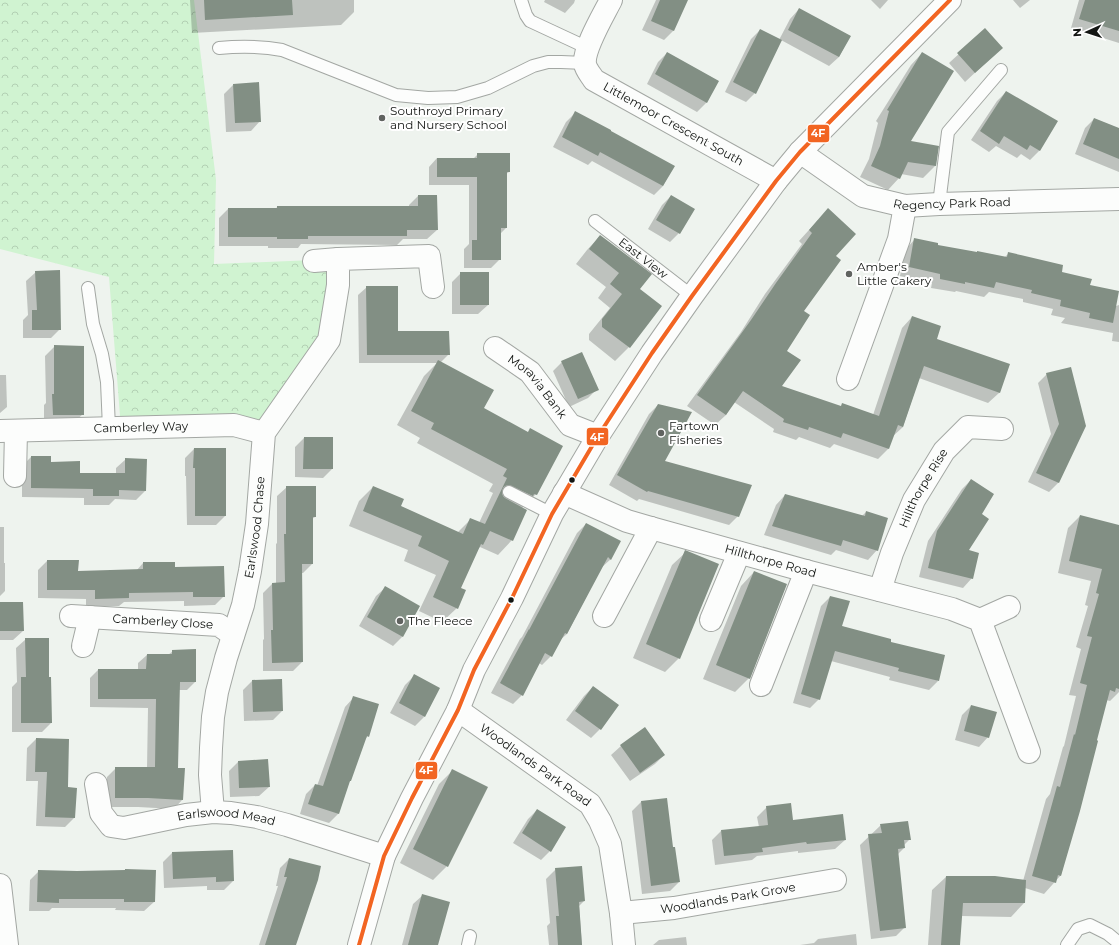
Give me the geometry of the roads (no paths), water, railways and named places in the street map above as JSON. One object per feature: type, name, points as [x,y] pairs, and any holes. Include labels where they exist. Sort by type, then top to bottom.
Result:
[{"type":"street","points":[[586,56],[612,0]]},
{"type":"street","points":[[359,945],[384,856],[412,798],[458,710],[474,670],[512,598],[552,514],[598,436],[652,353],[776,181],[800,152],[950,0]]},
{"type":"street","name":"Littlemoor Crescent South","points":[[586,56],[588,72],[594,80],[776,181]]},
{"type":"street","name":"Regency Park Road","points":[[800,152],[863,196],[905,206],[1119,199]]},
{"type":"street","points":[[848,378],[899,239],[905,206]]},
{"type":"street","points":[[314,261],[429,256],[433,287]]},
{"type":"street","points":[[264,433],[329,340],[338,285],[338,259]]},
{"type":"street","name":"Moravia Bank","points":[[496,348],[530,372],[570,425],[598,436]]},
{"type":"street","name":"Camberley Way","points":[[15,476],[8,431],[234,425],[264,433]]},
{"type":"street","name":"Hillthorpe Rise","points":[[880,590],[892,553],[914,500],[944,451],[968,427],[1002,429]]},
{"type":"street","name":"Earlswood Chase","points":[[213,812],[210,775],[210,748],[213,717],[217,692],[243,605],[250,571],[257,524],[264,433]]},
{"type":"street","name":"Hillthorpe Road","points":[[564,493],[627,521],[806,571],[952,608],[980,620]]},
{"type":"street","points":[[604,616],[651,528]]},
{"type":"street","points":[[711,620],[739,553]]},
{"type":"street","points":[[760,685],[806,571]]},
{"type":"street","points":[[1009,607],[980,620],[1029,752]]},
{"type":"street","name":"Camberley Close","points":[[83,646],[80,617],[220,625],[233,635]]},
{"type":"street","name":"Woodlands Park Road","points":[[458,710],[590,804],[600,821],[610,844],[621,913],[624,945]]},
{"type":"street","name":"Earlswood Mead","points":[[96,784],[101,813],[111,826],[124,828],[186,815],[213,812],[231,813],[257,817],[384,856]]},
{"type":"street","name":"Woodlands Park Grove","points":[[621,913],[674,908],[835,880]]},
{"type":"street","points":[[0,885],[8,945]]},
{"type":"lane","points":[[521,0],[526,16],[530,21],[586,56]]},
{"type":"lane","points":[[219,48],[245,46],[282,50],[396,95],[428,98],[457,97],[488,88],[533,66],[561,62],[586,56]]},
{"type":"lane","points":[[939,204],[948,132],[1001,70]]},
{"type":"lane","name":"East View","points":[[595,221],[692,296]]},
{"type":"lane","points":[[88,288],[93,324],[102,354],[107,382],[109,428]]},
{"type":"lane","points":[[509,492],[552,514]]},
{"type":"lane","points":[[1067,945],[1078,929],[1090,925],[1108,934],[1119,943]]},
{"type":"place","name":"Southroyd Primary and Nursery School","points":[[382,118]]},
{"type":"place","name":"Amber's Little Cakery","points":[[849,274]]},
{"type":"place","name":"Fartown Fisheries","points":[[661,433]]},
{"type":"place","name":"The Fleece","points":[[400,621]]}]
